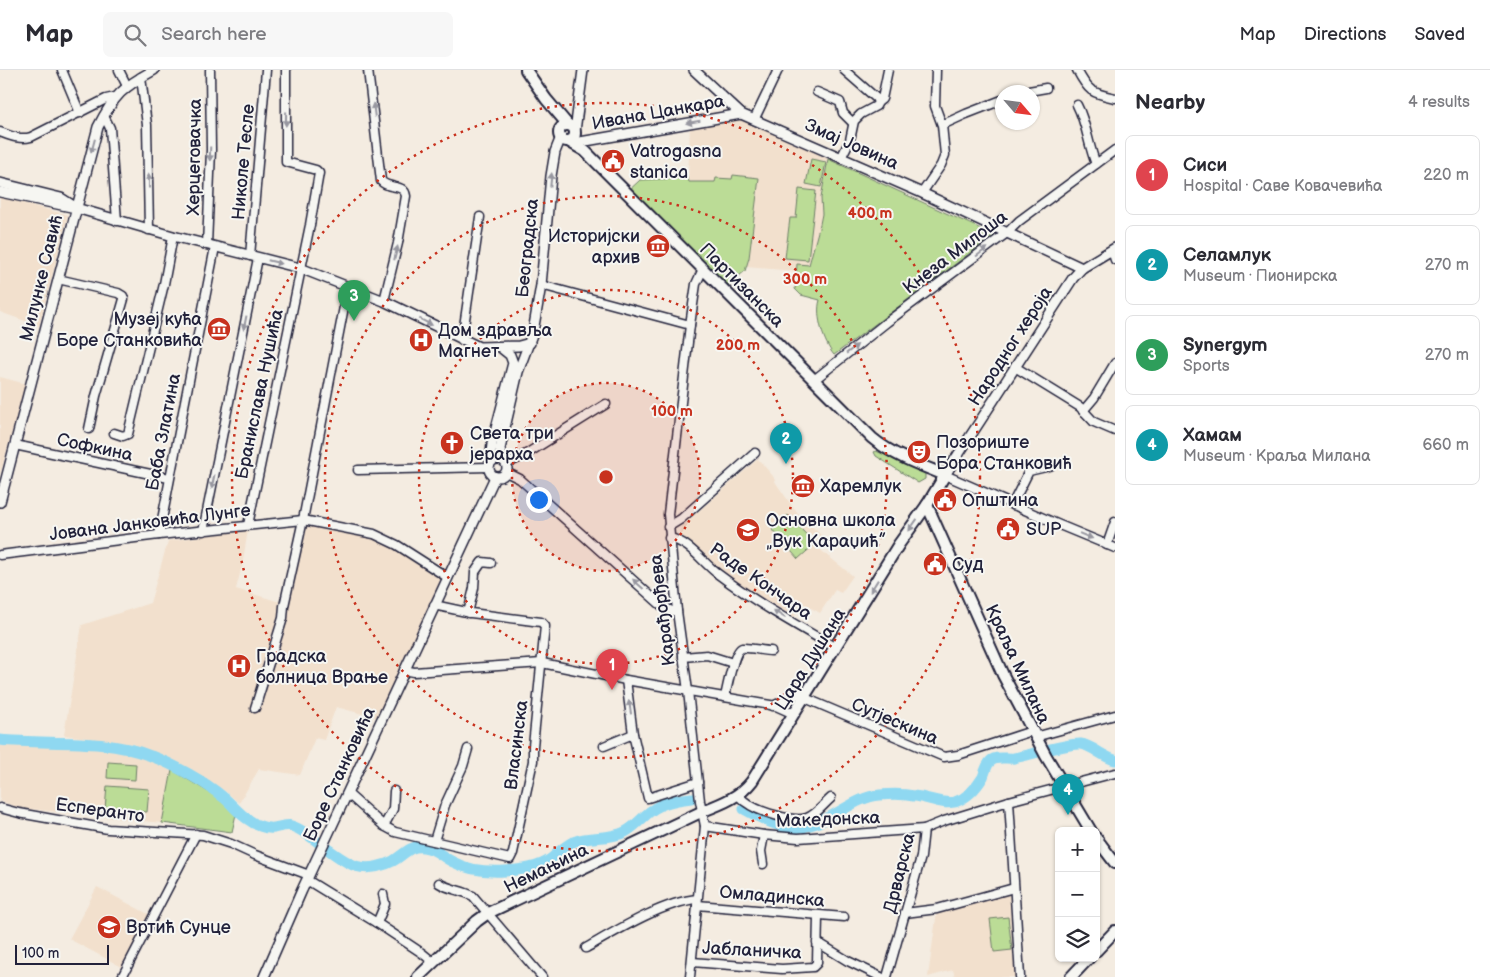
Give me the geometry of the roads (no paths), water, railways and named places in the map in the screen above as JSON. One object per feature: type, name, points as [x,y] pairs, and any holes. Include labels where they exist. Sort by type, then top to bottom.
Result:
[{"type":"main road","name":"Партизанска","points":[[526,70],[571,135],[877,442],[898,454],[945,475]]},
{"type":"main road","name":"Цара Душана","points":[[702,811],[738,795],[752,780],[945,475]]},
{"type":"main road","name":"Краља Милана","points":[[927,505],[1003,675],[1033,734],[1088,827]]},
{"type":"main road","name":"Немањина","points":[[418,977],[477,921],[488,913],[702,811]]},
{"type":"main road","points":[[1100,843],[1115,863]]},
{"type":"main road","points":[[1100,947],[1115,932]]},
{"type":"main road","points":[[1071,977],[1085,962]]},
{"type":"street","points":[[62,70],[80,113]]},
{"type":"street","points":[[119,70],[127,86]]},
{"type":"street","name":"Милунке Савић","points":[[0,502],[98,127],[115,97],[127,86],[153,70]]},
{"type":"street","name":"Херцеговачка","points":[[210,70],[211,246]]},
{"type":"street","name":"Николе Тесле","points":[[203,531],[254,257],[266,70]]},
{"type":"street","name":"Бранислава Нушића","points":[[248,525],[319,173],[316,170],[286,162],[286,70]]},
{"type":"street","points":[[368,70],[382,181],[386,185],[404,189],[406,196],[398,243],[384,301]]},
{"type":"street","name":"Београдска","points":[[505,465],[500,449],[521,361],[533,332],[541,285],[555,152],[571,135],[583,70]]},
{"type":"street","name":"Змај Јовина","points":[[694,70],[742,114],[755,118],[922,193],[1082,268]]},
{"type":"street","points":[[755,118],[778,70]]},
{"type":"street","points":[[844,70],[876,98],[878,102]]},
{"type":"street","points":[[841,158],[850,140],[854,123],[861,114],[876,106],[882,98],[888,70]]},
{"type":"street","points":[[922,193],[943,161],[944,140],[942,125],[935,106],[936,70]]},
{"type":"street","points":[[1077,70],[1084,85],[1090,90],[1115,98]]},
{"type":"street","points":[[141,77],[148,125],[148,230]]},
{"type":"street","points":[[1040,89],[1046,88]]},
{"type":"street","points":[[817,92],[840,102],[843,113],[854,123]]},
{"type":"street","points":[[0,132],[15,138],[25,139],[46,131],[106,99],[115,97]]},
{"type":"street","points":[[942,125],[995,103]]},
{"type":"street","points":[[1077,105],[1083,117],[1096,164]]},
{"type":"street","name":"Ивана Цанкара","points":[[571,135],[742,114]]},
{"type":"street","points":[[104,116],[110,128],[117,221]]},
{"type":"street","name":"Кнеза Милоша","points":[[814,380],[887,322],[1008,232],[1019,221],[1115,150]]},
{"type":"street","points":[[0,183],[21,193],[148,230],[300,268],[384,301],[479,347],[519,346],[530,343]]},
{"type":"street","points":[[0,192],[61,198],[72,197],[82,188]]},
{"type":"street","points":[[61,198],[76,208]]},
{"type":"street","points":[[462,340],[480,217]]},
{"type":"street","points":[[114,433],[123,436],[128,434],[164,284],[173,236]]},
{"type":"street","name":"Баба Златина","points":[[159,535],[211,246]]},
{"type":"street","points":[[1113,249],[1115,260]]},
{"type":"street","name":"Народног хероја","points":[[945,475],[1073,278],[1082,268],[1113,249]]},
{"type":"street","name":"Карађорђева","points":[[690,977],[705,826],[676,611],[668,527],[669,498],[690,325],[696,284],[703,269]]},
{"type":"street","points":[[58,279],[118,293],[124,299],[96,396],[89,429]]},
{"type":"street","points":[[541,285],[690,325]]},
{"type":"street","points":[[255,708],[283,618],[348,286]]},
{"type":"street","points":[[500,347],[510,355],[513,363],[492,444],[489,465],[490,473],[495,477],[503,476],[505,465]]},
{"type":"street","points":[[1083,411],[1094,398],[1115,363]]},
{"type":"street","points":[[1015,367],[1076,404],[1094,422],[1115,431]]},
{"type":"street","points":[[505,465],[523,456],[606,404]]},
{"type":"street","name":"Софкина","points":[[16,445],[169,478]]},
{"type":"street","points":[[668,527],[681,519],[755,453]]},
{"type":"street","points":[[358,470],[489,465],[495,459],[505,465],[662,606],[676,611]]},
{"type":"street","points":[[1012,505],[1029,471],[1050,466]]},
{"type":"street","points":[[945,475],[1115,548]]},
{"type":"street","name":"Боре Станковића","points":[[264,977],[434,605],[495,477]]},
{"type":"street","name":"Јована Јанковића Лунге","points":[[0,555],[159,535],[303,520],[374,534],[397,545],[447,578]]},
{"type":"street","points":[[1107,545],[1115,522]]},
{"type":"street","name":"Раде Кончара","points":[[669,538],[685,544],[717,573],[770,609],[836,648]]},
{"type":"street","points":[[434,605],[468,613],[477,568],[482,562],[491,563]]},
{"type":"street","name":"Власинска","points":[[434,841],[510,858],[513,853],[533,761],[545,626],[543,624],[468,613]]},
{"type":"street","points":[[726,697],[733,663],[738,651],[743,648],[771,651]]},
{"type":"street","points":[[683,657],[704,655],[733,663]]},
{"type":"street","points":[[404,670],[414,672],[542,663],[773,706],[794,714]]},
{"type":"street","points":[[626,680],[634,734],[648,798],[698,782]]},
{"type":"street","points":[[773,706],[811,688]]},
{"type":"street","name":"Сутјескина","points":[[805,698],[944,757],[1115,715]]},
{"type":"street","points":[[604,746],[634,734]]},
{"type":"street","points":[[348,794],[384,826],[395,832],[434,841],[445,805],[463,766],[468,749]]},
{"type":"street","name":"Дрварска","points":[[887,977],[921,857],[924,829],[1009,801],[1115,773]]},
{"type":"street","points":[[384,826],[393,809],[394,791]]},
{"type":"street","points":[[738,795],[750,805],[798,820],[818,811],[831,798]]},
{"type":"street","points":[[1009,801],[1020,977]]},
{"type":"street","name":"Есперанто","points":[[0,808],[108,829],[196,834],[224,841],[308,878],[433,962]]},
{"type":"street","name":"Македонска","points":[[705,826],[764,836],[798,838],[924,829]]},
{"type":"street","points":[[122,977],[196,834]]},
{"type":"street","name":"Македонска","points":[[763,864],[761,851],[764,836]]},
{"type":"street","points":[[439,883],[473,896],[542,977]]},
{"type":"street","points":[[905,913],[937,909],[1014,888]]},
{"type":"street","points":[[377,923],[385,904],[383,894]]},
{"type":"street","name":"Омладинска","points":[[586,948],[647,916],[679,903],[697,902],[818,916],[844,917]]},
{"type":"street","name":"Јабланичка","points":[[692,962],[771,969],[813,968],[817,962],[818,916]]},
{"type":"street","name":"Јабланичка","points":[[817,942],[848,961],[881,977]]},
{"type":"waterway","points":[[0,740],[114,746],[160,759],[207,785],[254,824],[271,828],[294,827],[347,862],[364,868],[393,861],[411,849],[418,847],[432,849],[453,862],[472,869],[498,871],[530,868],[552,858],[573,842],[625,832],[661,805],[691,798]]},
{"type":"waterway","points":[[744,809],[758,817],[782,826],[803,827],[815,824],[860,800],[875,796],[889,794],[906,795],[950,803],[955,802],[964,798],[975,788],[983,777],[989,763],[997,758],[1014,758],[1058,747],[1081,744],[1089,746],[1115,760]]},
{"type":"place","name":"Vatrogasna stanica","points":[[613,161]]},
{"type":"place","name":"Историјски архив","points":[[658,246]]},
{"type":"place","name":"Synergym","points":[[354,321]]},
{"type":"place","name":"Музеј кућа Боре Станковића","points":[[219,329]]},
{"type":"place","name":"Дом здравља Магнет","points":[[421,340]]},
{"type":"place","name":"Света три јерарха","points":[[452,443]]},
{"type":"place","name":"Позориште Бора Станковић","points":[[919,452]]},
{"type":"place","name":"Селамлук","points":[[786,464]]},
{"type":"place","name":"Харемлук","points":[[803,486]]},
{"type":"place","name":"Општина","points":[[945,500]]},
{"type":"place","name":"SUP","points":[[1008,529]]},
{"type":"place","name":"Основна школа „Вук Караџић”","points":[[748,530]]},
{"type":"place","name":"Суд","points":[[935,564]]},
{"type":"place","name":"Градска болница Врање","points":[[239,666]]},
{"type":"place","name":"Сиси","points":[[612,690]]},
{"type":"place","name":"Хамам","points":[[1068,815]]},
{"type":"place","name":"Вртић Сунце","points":[[109,927]]}]
